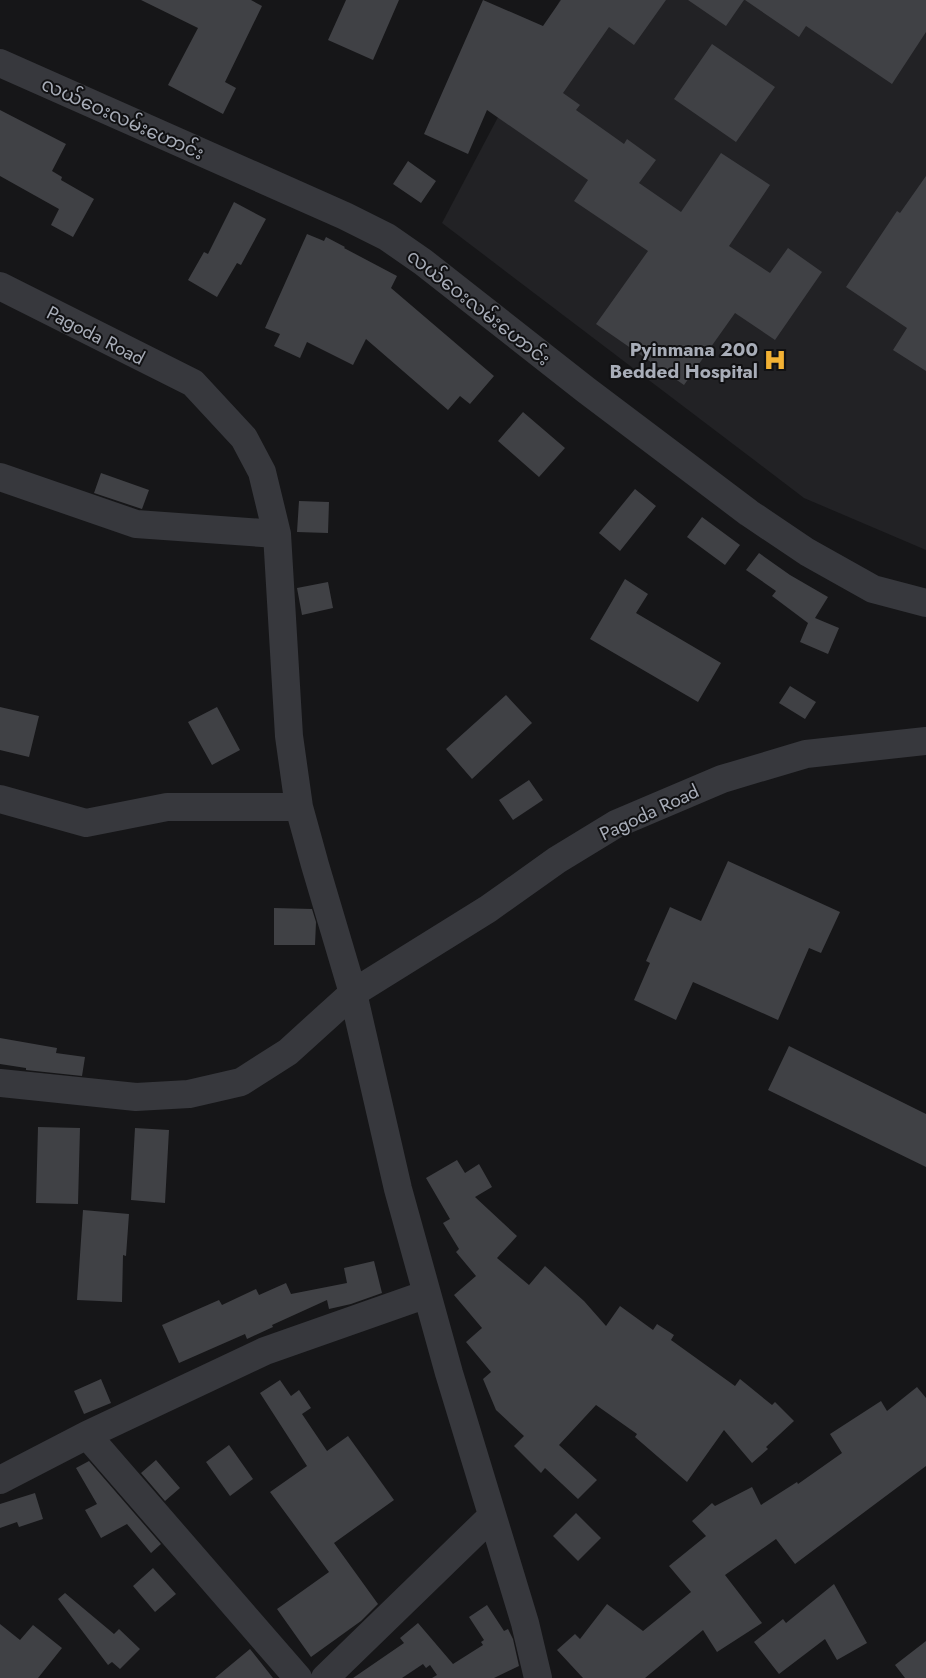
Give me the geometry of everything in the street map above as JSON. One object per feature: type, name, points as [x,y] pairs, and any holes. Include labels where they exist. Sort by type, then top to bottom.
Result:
[{"type":"street","name":"လယ်ဝေးလမ်းဟောင်း","points":[[0,63],[345,216],[387,237],[423,262],[586,390],[749,513],[807,552],[873,589],[926,603]]},
{"type":"street","name":"Pagoda Road","points":[[0,286],[192,383],[244,438],[262,472],[278,534],[289,736],[300,807],[353,993],[398,1189],[524,1623],[538,1678]]},
{"type":"street","points":[[0,477],[136,524],[278,534]]},
{"type":"street","name":"Pagoda Road","points":[[0,1083],[136,1097],[190,1094],[241,1082],[288,1052],[353,993],[488,909],[557,860],[616,824],[722,779],[806,754],[926,741]]},
{"type":"street","points":[[0,799],[86,823],[167,807],[300,807]]},
{"type":"street","points":[[0,1480],[87,1435],[265,1351],[427,1294]]},
{"type":"street","points":[[87,1435],[298,1678]]},
{"type":"street","points":[[325,1678],[492,1516]]},
{"type":"shaded area","name":"Pyinmana 200 Bedded Hospital","points":[[560,0],[926,0],[926,550],[804,498],[442,223]]},
{"type":"building","points":[[141,0],[251,0],[262,6],[225,82],[236,88],[223,114],[168,85],[198,28]]},
{"type":"building","points":[[346,0],[399,0],[373,60],[328,40]]},
{"type":"building","points":[[483,0],[543,26],[561,0],[666,0],[634,45],[609,27],[563,93],[580,105],[576,110],[624,144],[627,139],[656,160],[639,183],[681,212],[721,153],[770,185],[729,246],[770,273],[788,248],[822,272],[775,340],[735,313],[684,385],[596,324],[648,251],[574,201],[588,180],[487,110],[468,154],[424,134]]},
{"type":"building","points":[[688,0],[744,0],[726,26]]},
{"type":"building","points":[[745,0],[926,0],[926,32],[892,84],[806,26],[799,37]]},
{"type":"building","points":[[712,44],[775,87],[736,142],[674,99]]},
{"type":"building","points":[[0,110],[66,144],[52,171],[62,177],[61,180],[94,199],[73,237],[51,225],[59,209],[0,176]]},
{"type":"building","points":[[408,161],[436,181],[421,203],[393,184]]},
{"type":"building","points":[[926,176],[926,371],[893,350],[907,328],[846,287],[897,211],[900,213]]},
{"type":"building","points":[[234,202],[266,219],[241,265],[237,263],[217,297],[188,280],[204,252],[208,254]]},
{"type":"building","points":[[307,234],[324,241],[326,237],[397,276],[391,288],[494,376],[470,404],[460,396],[448,410],[366,339],[353,365],[307,342],[300,358],[274,346],[280,334],[265,328]]},
{"type":"building","points":[[523,412],[565,448],[539,477],[498,441]]},
{"type":"building","points":[[101,473],[149,490],[142,509],[94,493]]},
{"type":"building","points":[[635,489],[656,506],[620,551],[599,533]]},
{"type":"building","points":[[299,501],[329,502],[328,533],[297,532]]},
{"type":"building","points":[[702,517],[740,545],[725,565],[687,537]]},
{"type":"building","points":[[759,553],[790,575],[828,597],[815,618],[839,628],[828,654],[800,642],[808,623],[772,596],[776,591],[746,570]]},
{"type":"building","points":[[625,579],[648,594],[636,613],[721,663],[698,702],[590,639]]},
{"type":"building","points":[[328,582],[333,608],[302,615],[297,588]]},
{"type":"building","points":[[790,686],[816,702],[805,719],[779,703]]},
{"type":"building","points":[[506,695],[532,723],[472,779],[446,749]]},
{"type":"building","points":[[0,707],[39,716],[29,757],[0,750]]},
{"type":"building","points":[[217,707],[240,750],[212,765],[188,722]]},
{"type":"building","points":[[529,780],[543,800],[513,820],[499,800]]},
{"type":"building","points":[[728,861],[840,912],[821,953],[809,948],[778,1020],[693,982],[676,1020],[634,1000],[650,963],[646,961],[670,907],[701,921]]},
{"type":"building","points":[[274,908],[312,909],[316,922],[315,945],[274,945]]},
{"type":"building","points":[[0,1038],[57,1048],[56,1053],[85,1057],[82,1076],[26,1070],[26,1068],[0,1064]]},
{"type":"building","points":[[789,1046],[926,1114],[926,1167],[768,1090]]},
{"type":"building","points":[[38,1127],[80,1128],[78,1204],[36,1203]]},
{"type":"building","points":[[135,1128],[169,1130],[165,1203],[131,1200]]},
{"type":"building","points":[[457,1160],[465,1173],[479,1164],[492,1187],[475,1197],[517,1236],[497,1258],[529,1285],[545,1266],[584,1301],[606,1326],[620,1306],[653,1330],[657,1324],[674,1335],[671,1340],[735,1386],[740,1379],[772,1405],[775,1402],[794,1421],[752,1463],[724,1430],[687,1482],[635,1437],[637,1434],[596,1405],[559,1445],[597,1480],[578,1499],[545,1468],[541,1473],[514,1446],[524,1436],[496,1410],[483,1379],[491,1372],[466,1342],[482,1328],[454,1295],[476,1276],[456,1252],[459,1249],[443,1223],[450,1219],[426,1178]]},
{"type":"building","points":[[83,1210],[129,1214],[126,1256],[123,1255],[122,1302],[77,1300]]},
{"type":"building","points":[[374,1261],[382,1293],[351,1304],[329,1309],[327,1300],[272,1325],[273,1327],[247,1339],[245,1334],[179,1363],[162,1325],[219,1300],[222,1305],[256,1289],[259,1295],[286,1283],[291,1294],[347,1283],[344,1268]]},
{"type":"building","points":[[101,1379],[111,1403],[84,1414],[74,1391]]},
{"type":"building","points":[[280,1380],[291,1396],[299,1390],[311,1408],[302,1414],[327,1451],[348,1436],[394,1500],[334,1543],[378,1604],[361,1621],[311,1657],[277,1609],[329,1572],[270,1492],[307,1466],[260,1393]]},
{"type":"building","points":[[917,1387],[926,1398],[926,1466],[795,1564],[776,1539],[725,1575],[762,1623],[717,1652],[703,1630],[645,1678],[583,1678],[557,1650],[575,1634],[580,1639],[607,1604],[643,1631],[691,1592],[669,1566],[706,1536],[692,1521],[712,1503],[715,1506],[752,1487],[761,1505],[797,1482],[798,1484],[842,1453],[830,1434],[881,1401],[887,1411]]},
{"type":"building","points":[[229,1445],[253,1479],[230,1496],[206,1462]]},
{"type":"building","points":[[156,1460],[180,1488],[165,1501],[141,1473]]},
{"type":"building","points":[[89,1461],[161,1544],[151,1553],[127,1524],[101,1538],[85,1510],[97,1504],[76,1468]]},
{"type":"building","points":[[35,1493],[43,1519],[19,1527],[17,1522],[0,1528],[0,1504]]},
{"type":"building","points":[[576,1513],[601,1538],[578,1561],[553,1536]]},
{"type":"building","points":[[153,1568],[176,1594],[155,1612],[133,1586]]},
{"type":"building","points":[[834,1584],[867,1643],[837,1660],[825,1639],[779,1674],[754,1642],[783,1619],[786,1623]]},
{"type":"building","points":[[65,1593],[114,1634],[119,1629],[140,1649],[120,1669],[112,1662],[108,1665],[58,1599]]},
{"type":"building","points":[[487,1605],[504,1631],[508,1629],[513,1639],[519,1666],[494,1678],[432,1678],[437,1675],[430,1665],[426,1668],[423,1664],[402,1678],[353,1678],[404,1643],[400,1638],[418,1623],[453,1664],[483,1645],[481,1642],[484,1640],[469,1617]]},
{"type":"building","points":[[0,1624],[20,1640],[33,1625],[62,1648],[38,1678],[0,1678]]},
{"type":"building","points":[[926,1641],[926,1678],[905,1678],[895,1665]]},
{"type":"building","points":[[250,1649],[273,1678],[215,1678]]},
{"type":"place","name":"Pyinmana 200 Bedded Hospital","points":[[775,360]]}]
